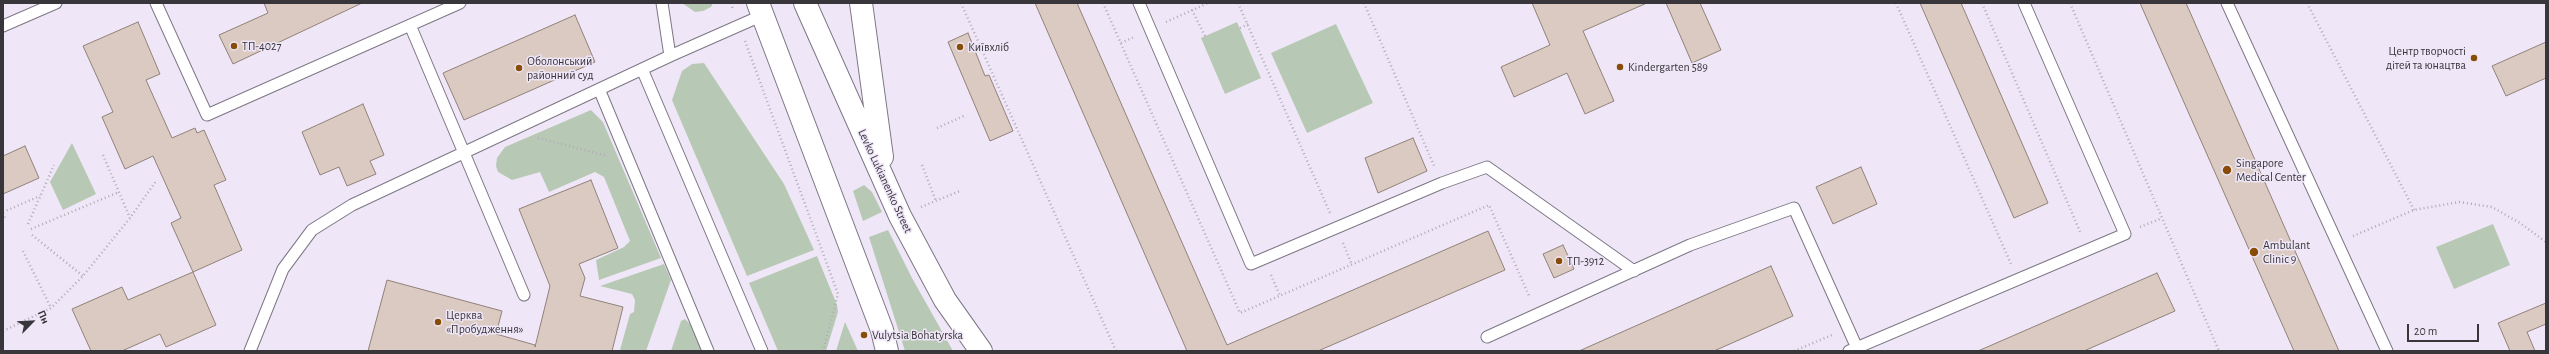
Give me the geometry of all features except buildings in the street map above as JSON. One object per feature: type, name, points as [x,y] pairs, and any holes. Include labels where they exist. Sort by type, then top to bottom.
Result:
[{"type":"main road","name":"Levko Lukianenko Street","points":[[805,3],[900,216],[945,300],[981,351]]},
{"type":"main road","points":[[861,3],[885,182]]},
{"type":"main road","points":[[760,9],[879,323],[887,351]]},
{"type":"lane","points":[[3,26],[56,3]]},
{"type":"lane","points":[[156,3],[207,115],[460,3]]},
{"type":"lane","points":[[662,3],[670,56]]},
{"type":"lane","points":[[1139,3],[1251,264],[1442,183],[1487,166],[1634,271]]},
{"type":"lane","points":[[1487,337],[1690,246],[1794,208],[1848,328],[1853,349],[2018,281],[2125,234],[2024,3]]},
{"type":"lane","points":[[2227,3],[2387,351]]},
{"type":"lane","points":[[250,351],[284,269],[312,230],[352,205],[642,68],[739,26],[760,9]]},
{"type":"lane","points":[[410,25],[524,295]]},
{"type":"lane","points":[[642,68],[762,351]]},
{"type":"lane","points":[[598,89],[708,351]]},
{"type":"path","points":[[731,3],[838,294],[822,351]]},
{"type":"path","points":[[961,3],[1116,351]]},
{"type":"path","points":[[1103,3],[1240,313],[1489,205],[1537,315]]},
{"type":"path","points":[[1238,3],[1352,265]]},
{"type":"path","points":[[1364,3],[1442,183]]},
{"type":"path","points":[[1896,3],[2018,281]]},
{"type":"path","points":[[1982,3],[2088,250]]},
{"type":"path","points":[[2070,3],[2219,351]]},
{"type":"path","points":[[2307,3],[2414,210]]},
{"type":"path","points":[[1192,10],[1205,36]]},
{"type":"path","points":[[1240,28],[1248,24]]},
{"type":"path","points":[[937,128],[966,115]]},
{"type":"path","points":[[510,130],[629,162]]},
{"type":"path","points":[[103,155],[130,218]]},
{"type":"path","points":[[28,224],[54,165]]},
{"type":"path","points":[[922,166],[936,201]]},
{"type":"path","points":[[3,331],[51,308],[83,276],[130,218],[156,181]]},
{"type":"path","points":[[920,207],[960,190]]},
{"type":"path","points":[[31,229],[119,192]]},
{"type":"path","points":[[5,218],[3,212],[40,196]]},
{"type":"path","points":[[2337,243],[2414,210],[2459,202],[2492,207],[2520,222],[2546,242]]},
{"type":"path","points":[[32,235],[83,276]]},
{"type":"path","points":[[23,251],[51,308]]},
{"type":"path","points":[[1794,351],[1848,328]]},
{"type":"green space","points":[[682,3],[713,3],[711,7],[703,11],[695,12]]},
{"type":"green space","points":[[1237,22],[1261,78],[1225,94],[1201,38]]},
{"type":"green space","points":[[1336,24],[1373,103],[1307,133],[1271,53]]},
{"type":"green space","points":[[704,63],[784,184],[814,250],[747,276],[672,100],[682,71],[692,64]]},
{"type":"green space","points":[[591,110],[603,122],[661,258],[599,280],[596,260],[624,247],[630,241],[604,177],[595,172],[549,192],[540,172],[512,180],[498,172],[496,166],[497,158],[505,147]]},
{"type":"green space","points":[[72,143],[96,194],[63,210],[50,182]]},
{"type":"green space","points":[[864,185],[872,192],[882,212],[863,221],[853,191]]},
{"type":"green space","points":[[2493,224],[2510,265],[2454,289],[2436,247]]},
{"type":"green space","points":[[888,230],[912,278],[953,351],[905,351],[869,237]]},
{"type":"green space","points":[[817,256],[837,305],[838,312],[826,351],[778,351],[749,283]]},
{"type":"green space","points":[[664,264],[671,280],[646,351],[620,350],[630,314],[634,312],[635,300],[632,294],[600,286]]},
{"type":"green space","points":[[685,319],[691,325],[702,351],[671,351],[681,321]]},
{"type":"green space","points":[[845,322],[858,351],[836,351]]},
{"type":"place","name":"ТП-4027","points":[[234,46]]},
{"type":"place","name":"Київхліб","points":[[960,47]]},
{"type":"place","name":"Центр творчості дітей та юнацтва","points":[[2474,58]]},
{"type":"place","name":"Kindergarten 589","points":[[1620,67]]},
{"type":"place","name":"Оболонський районний суд","points":[[519,68]]},
{"type":"place","name":"Singapore Medical Center","points":[[2227,170]]},
{"type":"place","name":"Ambulant Clinic 9","points":[[2254,252]]},
{"type":"place","name":"ТП-3912","points":[[1559,261]]},
{"type":"place","name":"Церква «Пробудження»","points":[[438,322]]},
{"type":"place","name":"Vulytsia Bohatyrska","points":[[864,335]]}]
